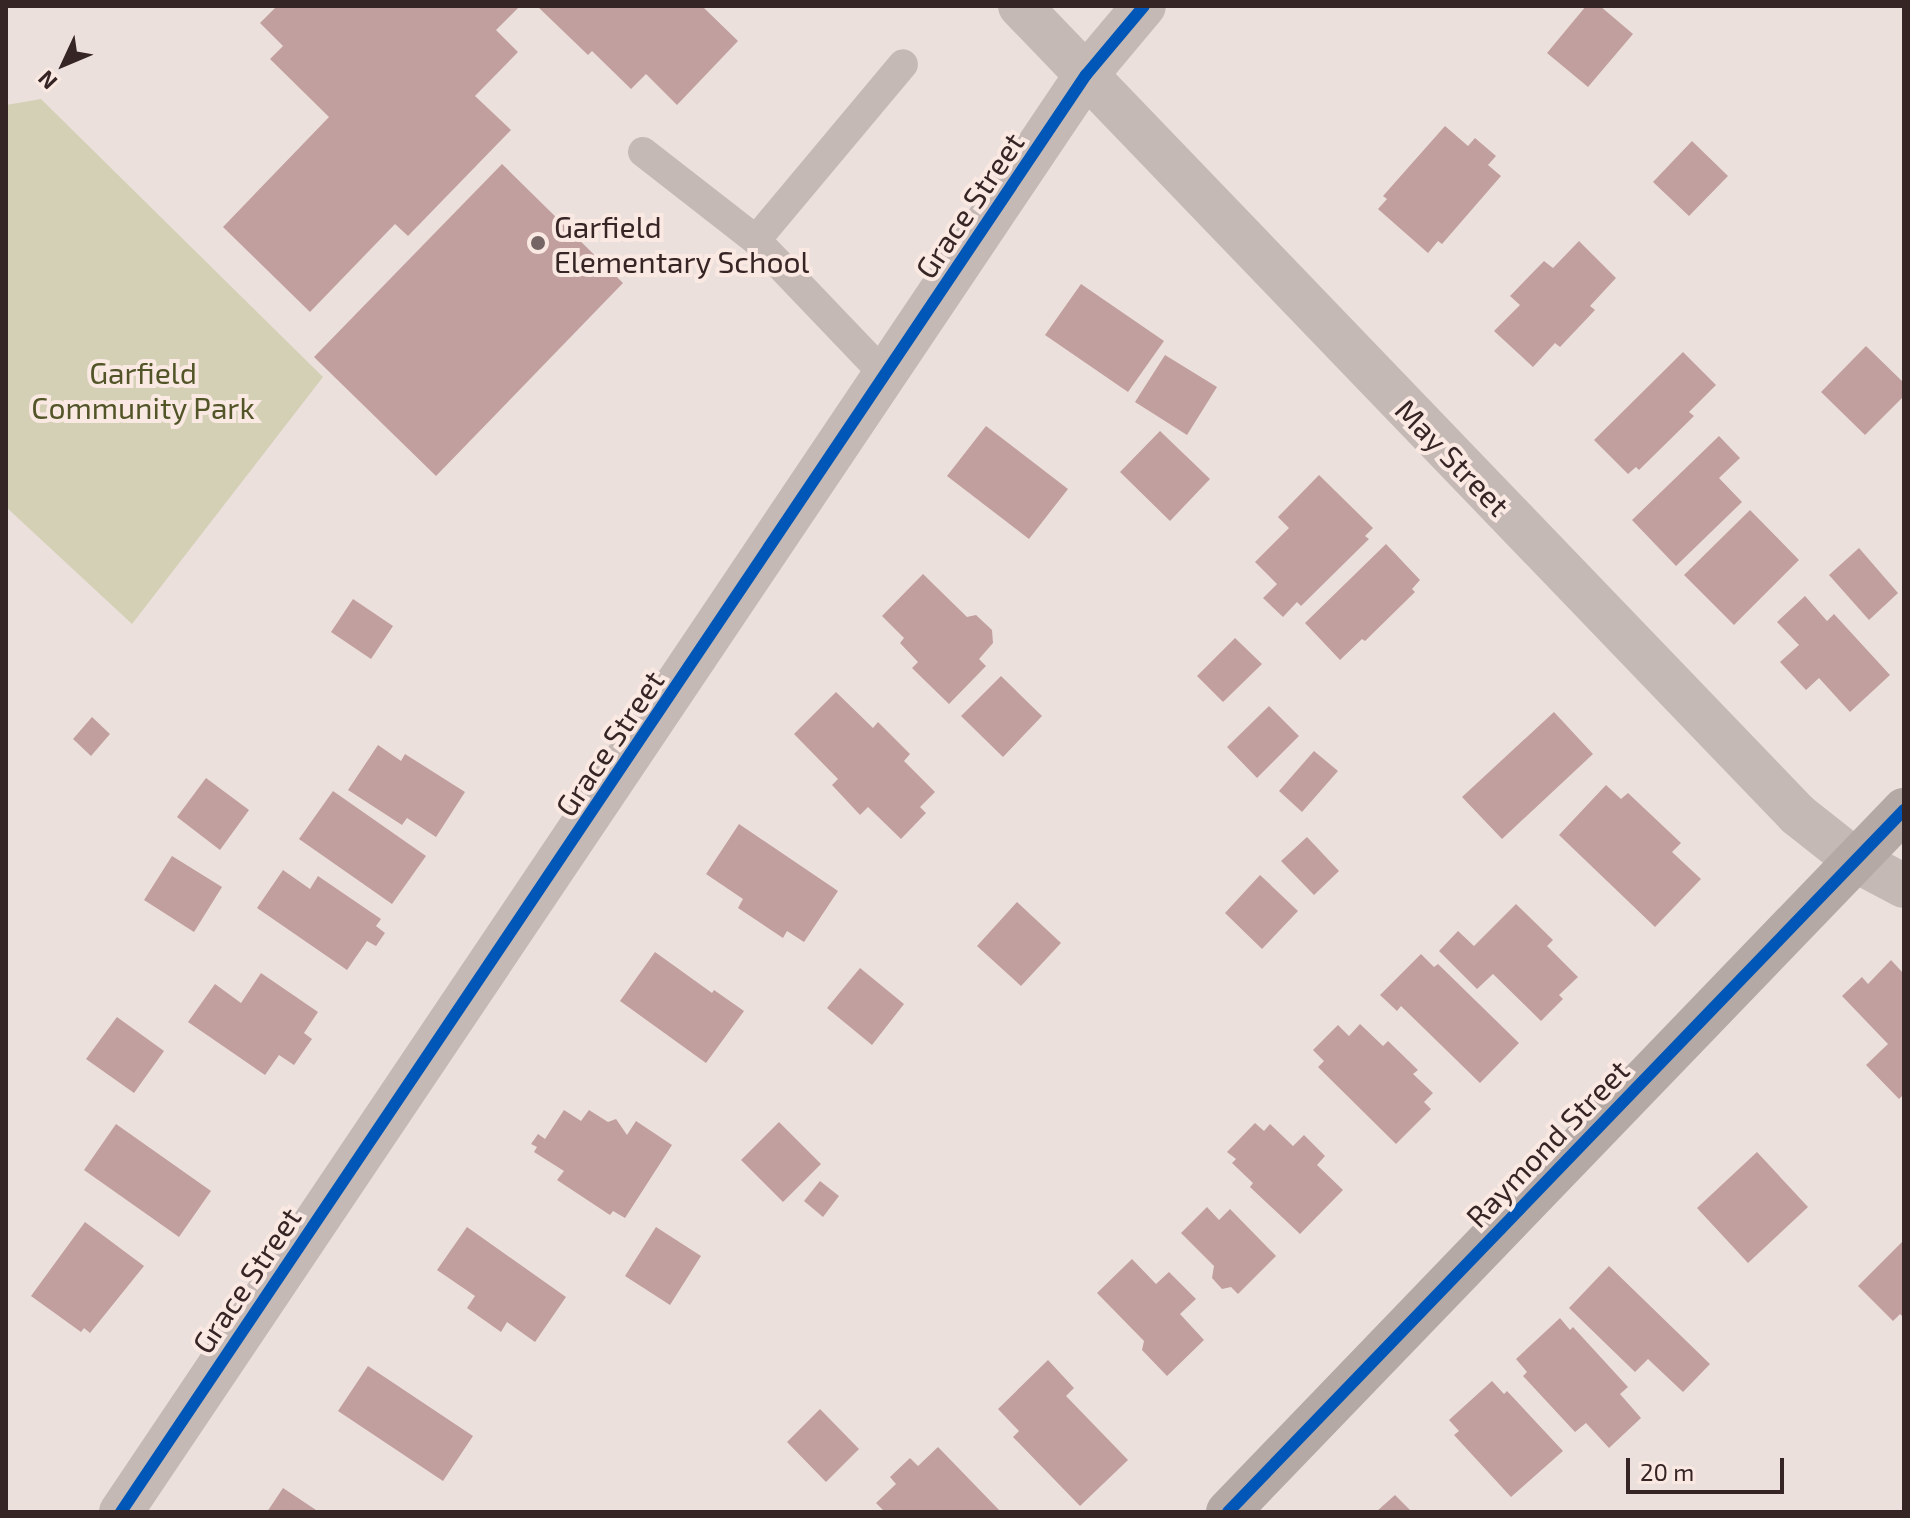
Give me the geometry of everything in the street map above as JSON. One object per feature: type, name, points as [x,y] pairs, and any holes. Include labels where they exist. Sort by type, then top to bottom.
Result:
[{"type":"street","name":"May Street","points":[[1020,6],[1798,815],[1855,860],[1904,886]]},
{"type":"street","name":"Grace Street","points":[[121,1512],[887,377],[1086,75],[1144,6]]},
{"type":"street","name":"Raymond Street","points":[[1228,1512],[1904,810]]},
{"type":"lane","points":[[756,240],[903,64]]},
{"type":"lane","points":[[643,152],[756,240],[887,377]]},
{"type":"green space","name":"Garfield Community Park","points":[[41,99],[323,377],[132,624],[6,507],[6,105]]},
{"type":"building","name":"Garfield Elementary School","points":[[277,6],[520,6],[496,30],[518,52],[475,96],[511,130],[408,236],[395,224],[310,312],[223,227],[329,117],[270,59],[283,46],[260,23]]},
{"type":"building","points":[[537,6],[706,6],[704,8],[738,41],[677,105],[646,74],[631,89],[592,51],[588,55]]},
{"type":"building","points":[[1586,6],[1600,6],[1633,34],[1588,87],[1547,53]]},
{"type":"building","points":[[1445,126],[1468,146],[1475,138],[1496,156],[1488,165],[1501,176],[1442,244],[1438,241],[1428,253],[1378,209],[1387,199],[1383,196]]},
{"type":"building","points":[[1692,141],[1728,176],[1689,216],[1653,182]]},
{"type":"building","name":"Garfield Elementary School","points":[[502,164],[623,283],[436,476],[314,357]]},
{"type":"building","points":[[1579,241],[1616,278],[1590,306],[1595,310],[1560,347],[1555,343],[1533,367],[1494,331],[1520,305],[1510,296],[1544,261],[1553,268]]},
{"type":"building","points":[[1081,284],[1164,341],[1128,392],[1045,335]]},
{"type":"building","points":[[1866,346],[1904,383],[1904,396],[1865,435],[1821,392]]},
{"type":"building","points":[[1683,352],[1716,385],[1689,412],[1694,416],[1639,470],[1636,467],[1628,474],[1594,440]]},
{"type":"building","points":[[1165,355],[1217,387],[1187,435],[1135,402]]},
{"type":"building","points":[[986,426],[1068,489],[1029,539],[947,476]]},
{"type":"building","points":[[1160,431],[1210,479],[1170,521],[1120,472]]},
{"type":"building","points":[[1719,436],[1740,458],[1719,478],[1742,502],[1676,566],[1632,520]]},
{"type":"building","points":[[1319,475],[1373,528],[1365,536],[1369,539],[1301,606],[1297,602],[1283,617],[1263,598],[1277,584],[1255,562],[1289,528],[1278,517]]},
{"type":"building","points":[[1750,510],[1799,560],[1734,625],[1684,575]]},
{"type":"building","points":[[1386,544],[1420,580],[1412,589],[1415,592],[1365,641],[1362,639],[1340,660],[1305,623]]},
{"type":"building","points":[[1859,548],[1898,593],[1869,620],[1829,575]]},
{"type":"building","points":[[923,574],[967,617],[976,615],[992,630],[993,643],[979,659],[986,666],[949,704],[912,668],[918,662],[900,643],[904,638],[882,616]]},
{"type":"building","points":[[1805,596],[1827,621],[1834,614],[1890,675],[1850,712],[1819,678],[1806,690],[1780,662],[1799,645],[1777,622]]},
{"type":"building","points":[[353,599],[393,626],[371,659],[331,632]]},
{"type":"building","points":[[1235,638],[1262,664],[1223,702],[1197,676]]},
{"type":"building","points":[[1001,676],[1042,716],[1003,757],[961,716]]},
{"type":"building","points":[[836,692],[873,728],[878,722],[910,754],[904,761],[935,792],[920,807],[926,813],[901,839],[868,807],[860,815],[832,785],[838,779],[794,734]]},
{"type":"building","points":[[1269,706],[1299,736],[1257,778],[1227,747]]},
{"type":"building","points":[[1554,712],[1593,754],[1502,839],[1462,797]]},
{"type":"building","points":[[92,717],[110,734],[91,756],[73,739]]},
{"type":"building","points":[[378,745],[401,761],[405,754],[465,792],[436,837],[407,818],[402,825],[348,790]]},
{"type":"building","points":[[1314,751],[1338,771],[1302,812],[1279,791]]},
{"type":"building","points":[[206,778],[249,810],[220,850],[177,817]]},
{"type":"building","points":[[1606,785],[1621,799],[1628,793],[1681,843],[1672,852],[1701,879],[1655,927],[1559,835]]},
{"type":"building","points":[[333,791],[426,856],[392,904],[299,839]]},
{"type":"building","points":[[739,824],[838,891],[804,942],[787,931],[783,938],[738,908],[743,899],[706,874]]},
{"type":"building","points":[[1307,837],[1339,871],[1314,895],[1281,861]]},
{"type":"building","points":[[172,856],[222,887],[194,932],[144,900]]},
{"type":"building","points":[[283,870],[310,889],[318,876],[381,919],[376,926],[385,933],[376,946],[367,941],[347,970],[257,908]]},
{"type":"building","points":[[1260,875],[1298,911],[1262,949],[1225,913]]},
{"type":"building","points":[[1017,902],[1061,943],[1021,986],[977,946]]},
{"type":"building","points":[[1516,904],[1553,940],[1547,946],[1578,977],[1559,995],[1563,999],[1541,1021],[1493,974],[1477,989],[1439,951],[1458,931],[1474,946]]},
{"type":"building","points":[[655,952],[712,993],[714,990],[744,1011],[706,1063],[620,1001]]},
{"type":"building","points":[[1421,954],[1434,967],[1438,964],[1519,1043],[1480,1083],[1401,1006],[1397,1011],[1380,995]]},
{"type":"building","points":[[1891,960],[1904,974],[1904,1094],[1899,1099],[1866,1065],[1888,1044],[1842,996],[1862,977],[1868,984]]},
{"type":"building","points":[[860,968],[904,1004],[872,1045],[827,1008]]},
{"type":"building","points":[[261,973],[318,1012],[304,1033],[312,1039],[294,1065],[279,1055],[265,1075],[188,1022],[215,984],[241,1003]]},
{"type":"building","points":[[117,1017],[164,1051],[134,1093],[86,1059]]},
{"type":"building","points":[[1360,1024],[1383,1046],[1388,1041],[1418,1070],[1413,1074],[1433,1093],[1424,1102],[1431,1109],[1396,1144],[1318,1067],[1324,1061],[1313,1050],[1338,1025],[1349,1036]]},
{"type":"building","points":[[564,1110],[581,1121],[589,1110],[608,1122],[616,1119],[627,1135],[636,1121],[672,1145],[625,1218],[613,1211],[610,1215],[557,1180],[564,1171],[534,1152],[537,1147],[531,1144],[538,1134],[545,1139]]},
{"type":"building","points":[[779,1122],[821,1164],[783,1202],[741,1160]]},
{"type":"building","points":[[1255,1123],[1264,1131],[1270,1124],[1293,1146],[1304,1135],[1325,1156],[1317,1165],[1343,1190],[1300,1234],[1250,1187],[1253,1183],[1232,1163],[1236,1159],[1227,1152]]},
{"type":"building","points":[[116,1124],[211,1191],[179,1237],[84,1170]]},
{"type":"building","points":[[1757,1152],[1808,1207],[1748,1263],[1697,1208]]},
{"type":"building","points":[[820,1181],[839,1196],[823,1217],[804,1201]]},
{"type":"building","points":[[1207,1207],[1219,1220],[1230,1209],[1276,1256],[1238,1294],[1231,1287],[1222,1289],[1212,1278],[1214,1266],[1181,1233]]},
{"type":"building","points":[[85,1222],[144,1266],[90,1333],[84,1328],[81,1332],[31,1296]]},
{"type":"building","points":[[467,1227],[566,1297],[535,1342],[507,1322],[501,1332],[467,1308],[475,1296],[437,1270]]},
{"type":"building","points":[[656,1227],[701,1256],[670,1305],[625,1276]]},
{"type":"building","points":[[1904,1240],[1904,1318],[1900,1314],[1893,1321],[1858,1286]]},
{"type":"building","points":[[1132,1259],[1156,1284],[1169,1272],[1196,1299],[1180,1314],[1204,1340],[1167,1376],[1142,1350],[1144,1341],[1097,1293]]},
{"type":"building","points":[[1609,1266],[1710,1364],[1683,1392],[1648,1359],[1635,1372],[1569,1308]]},
{"type":"building","points":[[1560,1318],[1570,1330],[1573,1327],[1628,1387],[1620,1394],[1641,1418],[1609,1448],[1586,1423],[1575,1432],[1523,1376],[1527,1372],[1516,1359]]},
{"type":"building","points":[[1048,1360],[1074,1388],[1066,1396],[1128,1460],[1080,1506],[1013,1437],[1019,1431],[998,1409]]},
{"type":"building","points":[[368,1366],[473,1436],[443,1481],[338,1411]]},
{"type":"building","points":[[1492,1381],[1504,1394],[1507,1391],[1563,1451],[1511,1497],[1454,1435],[1459,1431],[1449,1420]]},
{"type":"building","points":[[820,1409],[859,1449],[826,1482],[787,1442]]},
{"type":"building","points":[[938,1447],[1001,1512],[885,1512],[876,1503],[896,1484],[890,1477],[910,1458],[918,1466]]},
{"type":"building","points":[[283,1488],[319,1512],[267,1512]]},
{"type":"building","points":[[1395,1495],[1412,1512],[1376,1512]]},
{"type":"cycle path","points":[[121,1512],[1086,75],[1144,6]]},
{"type":"cycle path","points":[[1228,1512],[1904,810]]},
{"type":"place","name":"Garfield Elementary School","points":[[538,243]]}]
